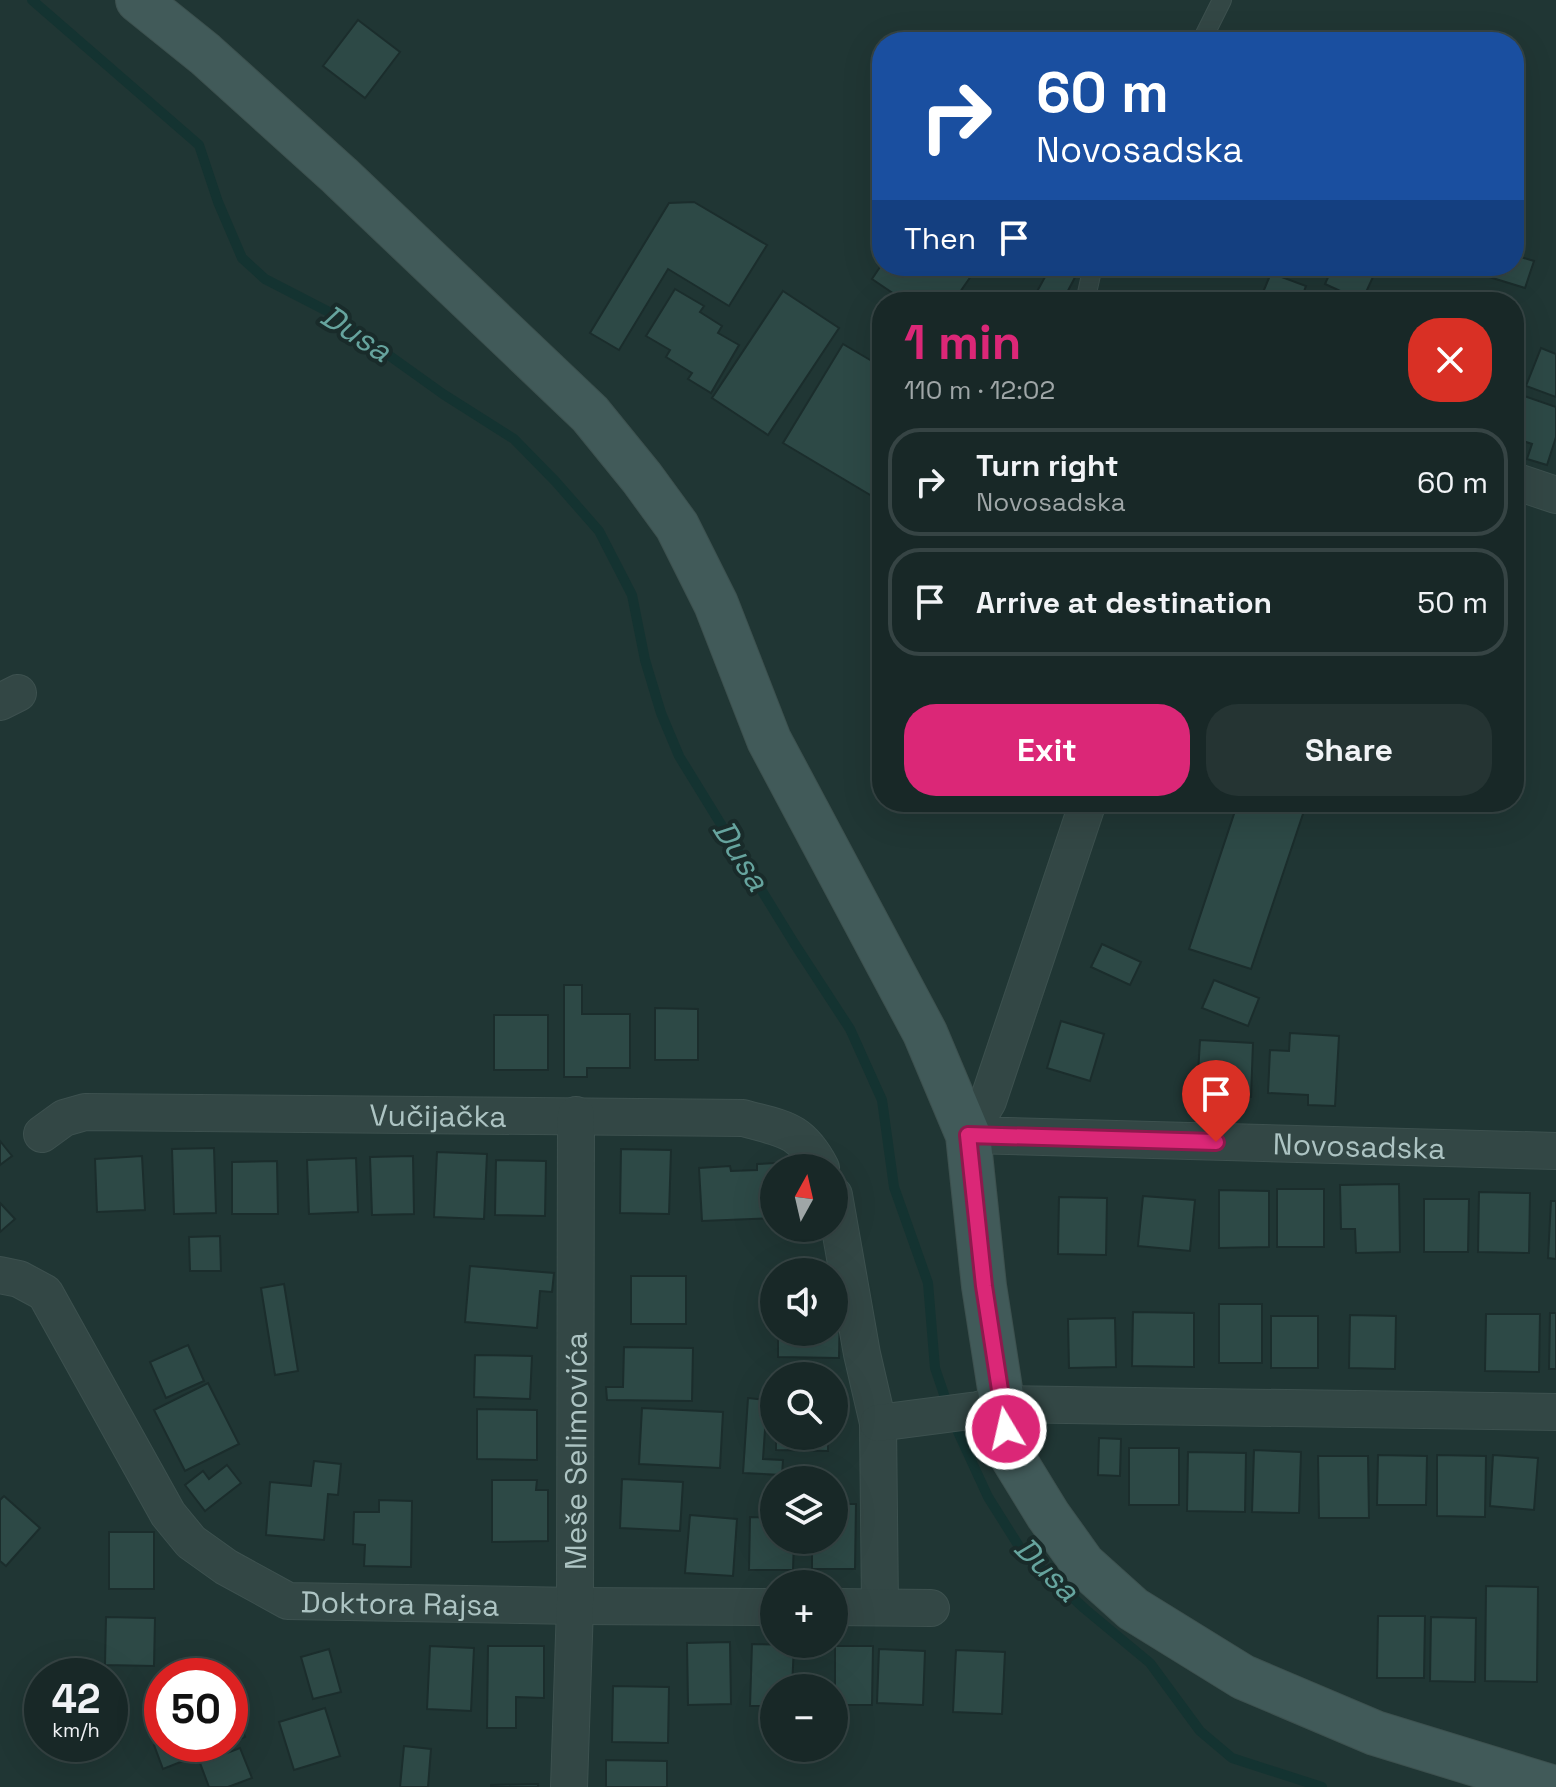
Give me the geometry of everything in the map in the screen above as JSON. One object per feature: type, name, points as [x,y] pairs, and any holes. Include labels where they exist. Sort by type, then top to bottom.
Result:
[{"type":"main road","points":[[138,0],[205,54],[340,176],[590,414],[677,526],[709,591],[769,740],[925,1033],[968,1135],[984,1286],[990,1407],[1010,1453],[1083,1564],[1133,1609],[1243,1677],[1362,1728],[1551,1787]]},
{"type":"street","points":[[1524,484],[1556,495]]},
{"type":"street","points":[[968,1135],[988,1101],[1085,812]]},
{"type":"street","name":"Vučijačka","points":[[42,1134],[64,1118],[85,1112],[743,1118],[792,1131],[812,1154]]},
{"type":"street","name":"Meše Selimovića","points":[[569,1787],[575,1606],[576,1115]]},
{"type":"street","name":"Novosadska","points":[[968,1135],[1556,1151]]},
{"type":"street","points":[[842,1242],[862,1354],[892,1422],[880,1607]]},
{"type":"street","name":"Doktora Rajsa","points":[[0,1275],[19,1279],[45,1293],[168,1514],[191,1542],[226,1567],[288,1601],[760,1607]]},
{"type":"street","points":[[892,1422],[990,1407],[1556,1412]]},
{"type":"street","points":[[848,1607],[931,1608]]},
{"type":"lane","points":[[1206,32],[1222,0]]},
{"type":"building","points":[[358,20],[400,52],[365,98],[323,66]]},
{"type":"building","points":[[694,202],[767,245],[729,306],[668,269],[619,350],[590,333],[669,203]]},
{"type":"building","points":[[1524,258],[1534,261],[1525,288],[1486,276],[1524,276]]},
{"type":"building","points":[[874,276],[971,276],[960,292],[891,292],[872,279]]},
{"type":"building","points":[[1046,276],[1076,276],[1067,292],[1037,292]]},
{"type":"building","points":[[1270,276],[1279,276],[1306,286],[1304,292],[1263,292]]},
{"type":"building","points":[[1329,276],[1373,276],[1366,292],[1342,292],[1325,284]]},
{"type":"building","points":[[675,289],[704,306],[700,312],[722,326],[718,333],[739,345],[711,393],[688,379],[692,373],[666,357],[670,350],[646,336]]},
{"type":"building","points":[[783,291],[839,328],[768,435],[712,398]]},
{"type":"building","points":[[843,344],[872,361],[872,496],[783,443]]},
{"type":"building","points":[[1541,348],[1556,354],[1556,397],[1526,386]]},
{"type":"building","points":[[1524,396],[1556,407],[1556,437],[1547,465],[1527,459],[1532,444],[1524,441]]},
{"type":"building","points":[[1235,812],[1304,812],[1251,969],[1189,949]]},
{"type":"building","points":[[1102,944],[1141,962],[1130,985],[1091,967]]},
{"type":"building","points":[[1214,980],[1259,998],[1248,1026],[1202,1008]]},
{"type":"building","points":[[564,985],[582,985],[582,1014],[630,1014],[630,1068],[587,1068],[587,1077],[564,1077]]},
{"type":"building","points":[[655,1008],[698,1009],[698,1060],[655,1060]]},
{"type":"building","points":[[494,1015],[548,1015],[548,1070],[494,1070]]},
{"type":"building","points":[[1061,1021],[1104,1034],[1090,1081],[1047,1068]]},
{"type":"building","points":[[1290,1033],[1339,1036],[1335,1106],[1308,1105],[1308,1095],[1268,1093],[1270,1050],[1289,1051]]},
{"type":"building","points":[[1200,1040],[1253,1043],[1251,1097],[1207,1095],[1208,1075],[1198,1074]]},
{"type":"building","points":[[0,1141],[12,1156],[0,1165]]},
{"type":"building","points":[[214,1148],[216,1213],[174,1214],[172,1149]]},
{"type":"building","points":[[621,1149],[671,1150],[669,1214],[620,1213]]},
{"type":"building","points":[[437,1152],[487,1154],[484,1219],[434,1217]]},
{"type":"building","points":[[142,1156],[145,1210],[97,1212],[95,1159]]},
{"type":"building","points":[[413,1156],[414,1214],[372,1215],[370,1157]]},
{"type":"building","points":[[356,1158],[358,1212],[309,1214],[307,1160]]},
{"type":"building","points":[[496,1160],[546,1161],[545,1216],[495,1215]]},
{"type":"building","points":[[277,1161],[278,1214],[232,1214],[232,1162]]},
{"type":"building","points":[[757,1164],[760,1164],[760,1219],[702,1221],[699,1168],[730,1166],[731,1171],[757,1170]]},
{"type":"building","points":[[1399,1184],[1400,1252],[1356,1253],[1355,1229],[1341,1229],[1340,1185]]},
{"type":"building","points":[[1277,1189],[1324,1189],[1324,1247],[1277,1247]]},
{"type":"building","points":[[1219,1190],[1269,1191],[1269,1247],[1219,1248]]},
{"type":"building","points":[[1479,1192],[1530,1193],[1529,1253],[1478,1252]]},
{"type":"building","points":[[1143,1196],[1195,1200],[1190,1251],[1138,1246]]},
{"type":"building","points":[[1059,1197],[1107,1198],[1106,1255],[1058,1254]]},
{"type":"building","points":[[1424,1199],[1469,1199],[1468,1252],[1424,1252]]},
{"type":"building","points":[[1551,1201],[1556,1201],[1556,1259],[1548,1258]]},
{"type":"building","points":[[0,1203],[15,1219],[0,1232]]},
{"type":"building","points":[[220,1236],[221,1271],[190,1271],[189,1237]]},
{"type":"building","points":[[470,1266],[554,1273],[552,1292],[540,1291],[537,1328],[465,1322]]},
{"type":"building","points":[[631,1276],[686,1276],[686,1324],[631,1324]]},
{"type":"building","points":[[284,1284],[298,1371],[275,1375],[261,1288]]},
{"type":"building","points":[[1219,1304],[1262,1304],[1262,1363],[1219,1363]]},
{"type":"building","points":[[1133,1312],[1194,1313],[1194,1367],[1132,1366]]},
{"type":"building","points":[[1550,1313],[1556,1313],[1556,1369],[1549,1369]]},
{"type":"building","points":[[1486,1314],[1540,1314],[1539,1372],[1485,1371]]},
{"type":"building","points":[[1350,1315],[1396,1316],[1395,1369],[1349,1368]]},
{"type":"building","points":[[1271,1316],[1318,1316],[1318,1368],[1271,1368]]},
{"type":"building","points":[[1115,1318],[1116,1367],[1069,1368],[1068,1319]]},
{"type":"building","points":[[188,1345],[204,1381],[166,1398],[150,1362]]},
{"type":"building","points":[[778,1346],[839,1346],[839,1358],[778,1357]]},
{"type":"building","points":[[624,1347],[693,1348],[692,1401],[607,1400],[606,1387],[623,1387]]},
{"type":"building","points":[[475,1355],[532,1356],[530,1399],[474,1397]]},
{"type":"building","points":[[208,1383],[239,1444],[185,1471],[154,1410]]},
{"type":"building","points":[[748,1398],[760,1399],[760,1450],[764,1450],[763,1459],[783,1460],[783,1466],[760,1466],[760,1474],[743,1473]]},
{"type":"building","points":[[642,1408],[723,1412],[720,1468],[639,1464]]},
{"type":"building","points":[[477,1409],[537,1410],[537,1460],[477,1459]]},
{"type":"building","points":[[1099,1438],[1121,1439],[1120,1476],[1098,1475]]},
{"type":"building","points":[[1129,1448],[1179,1448],[1179,1505],[1129,1505]]},
{"type":"building","points":[[1254,1450],[1301,1452],[1299,1513],[1252,1512]]},
{"type":"building","points":[[1188,1452],[1246,1453],[1245,1512],[1187,1511]]},
{"type":"building","points":[[1378,1455],[1427,1456],[1426,1505],[1377,1505]]},
{"type":"building","points":[[1437,1455],[1486,1456],[1485,1517],[1437,1516]]},
{"type":"building","points":[[1493,1455],[1538,1458],[1534,1510],[1490,1506]]},
{"type":"building","points":[[1318,1456],[1368,1456],[1369,1518],[1319,1518]]},
{"type":"building","points":[[314,1461],[341,1464],[338,1495],[328,1494],[324,1540],[266,1535],[270,1482],[311,1486]]},
{"type":"building","points":[[227,1465],[241,1483],[205,1511],[185,1485],[203,1471],[209,1479]]},
{"type":"building","points":[[622,1479],[683,1482],[680,1531],[620,1528]]},
{"type":"building","points":[[492,1480],[537,1480],[536,1490],[548,1490],[548,1541],[492,1542]]},
{"type":"building","points":[[4,1496],[40,1528],[6,1566],[0,1561],[0,1500]]},
{"type":"building","points":[[379,1500],[412,1501],[411,1567],[364,1566],[365,1545],[353,1544],[354,1512],[379,1512]]},
{"type":"building","points":[[848,1504],[856,1504],[855,1569],[812,1569],[812,1554],[848,1554]]},
{"type":"building","points":[[690,1515],[737,1519],[733,1576],[685,1573]]},
{"type":"building","points":[[750,1517],[760,1517],[760,1554],[794,1554],[793,1570],[749,1570]]},
{"type":"building","points":[[109,1532],[154,1532],[154,1589],[109,1589]]},
{"type":"building","points":[[1486,1586],[1538,1587],[1537,1682],[1485,1681]]},
{"type":"building","points":[[1378,1616],[1425,1616],[1424,1678],[1377,1678]]},
{"type":"building","points":[[106,1617],[155,1618],[154,1658],[144,1658],[144,1666],[128,1665],[128,1658],[105,1658]]},
{"type":"building","points":[[1431,1617],[1476,1618],[1475,1682],[1430,1681]]},
{"type":"building","points":[[730,1642],[731,1704],[688,1705],[687,1643]]},
{"type":"building","points":[[752,1644],[760,1644],[760,1658],[793,1658],[793,1674],[760,1674],[760,1706],[750,1706]]},
{"type":"building","points":[[430,1646],[474,1648],[471,1711],[427,1709]]},
{"type":"building","points":[[488,1646],[544,1646],[544,1698],[516,1697],[516,1728],[487,1728]]},
{"type":"building","points":[[848,1646],[873,1646],[872,1705],[848,1705],[848,1674],[835,1674],[835,1658],[848,1658]]},
{"type":"building","points":[[329,1649],[341,1692],[313,1699],[301,1657]]},
{"type":"building","points":[[879,1649],[925,1651],[923,1705],[877,1703]]},
{"type":"building","points":[[956,1650],[1005,1652],[1002,1714],[953,1712]]},
{"type":"building","points":[[613,1686],[669,1687],[668,1743],[612,1742]]},
{"type":"building","points":[[325,1708],[340,1756],[294,1770],[279,1722]]},
{"type":"building","points":[[404,1746],[431,1749],[428,1787],[400,1787]]},
{"type":"building","points":[[606,1760],[667,1761],[667,1787],[606,1787]]},
{"type":"building","points":[[160,1762],[181,1762],[163,1769]]},
{"type":"building","points":[[246,1762],[252,1778],[228,1787],[209,1787],[200,1763]]},
{"type":"building","points":[[538,1784],[538,1787],[491,1787],[491,1785]]},
{"type":"waterway","name":"Dusa","points":[[32,0],[199,145],[218,202],[242,258],[265,279],[327,311],[443,394],[514,439],[599,531],[632,595],[645,660],[661,713],[679,756],[850,1029],[882,1100],[894,1187],[928,1283],[935,1368],[948,1406]]},
{"type":"waterway","name":"Dusa","points":[[953,1421],[988,1497],[1022,1551],[1150,1663],[1200,1731],[1232,1758],[1322,1787]]},
{"type":"route","points":[[1006,1429],[984,1286],[968,1135],[1216,1142]]}]
